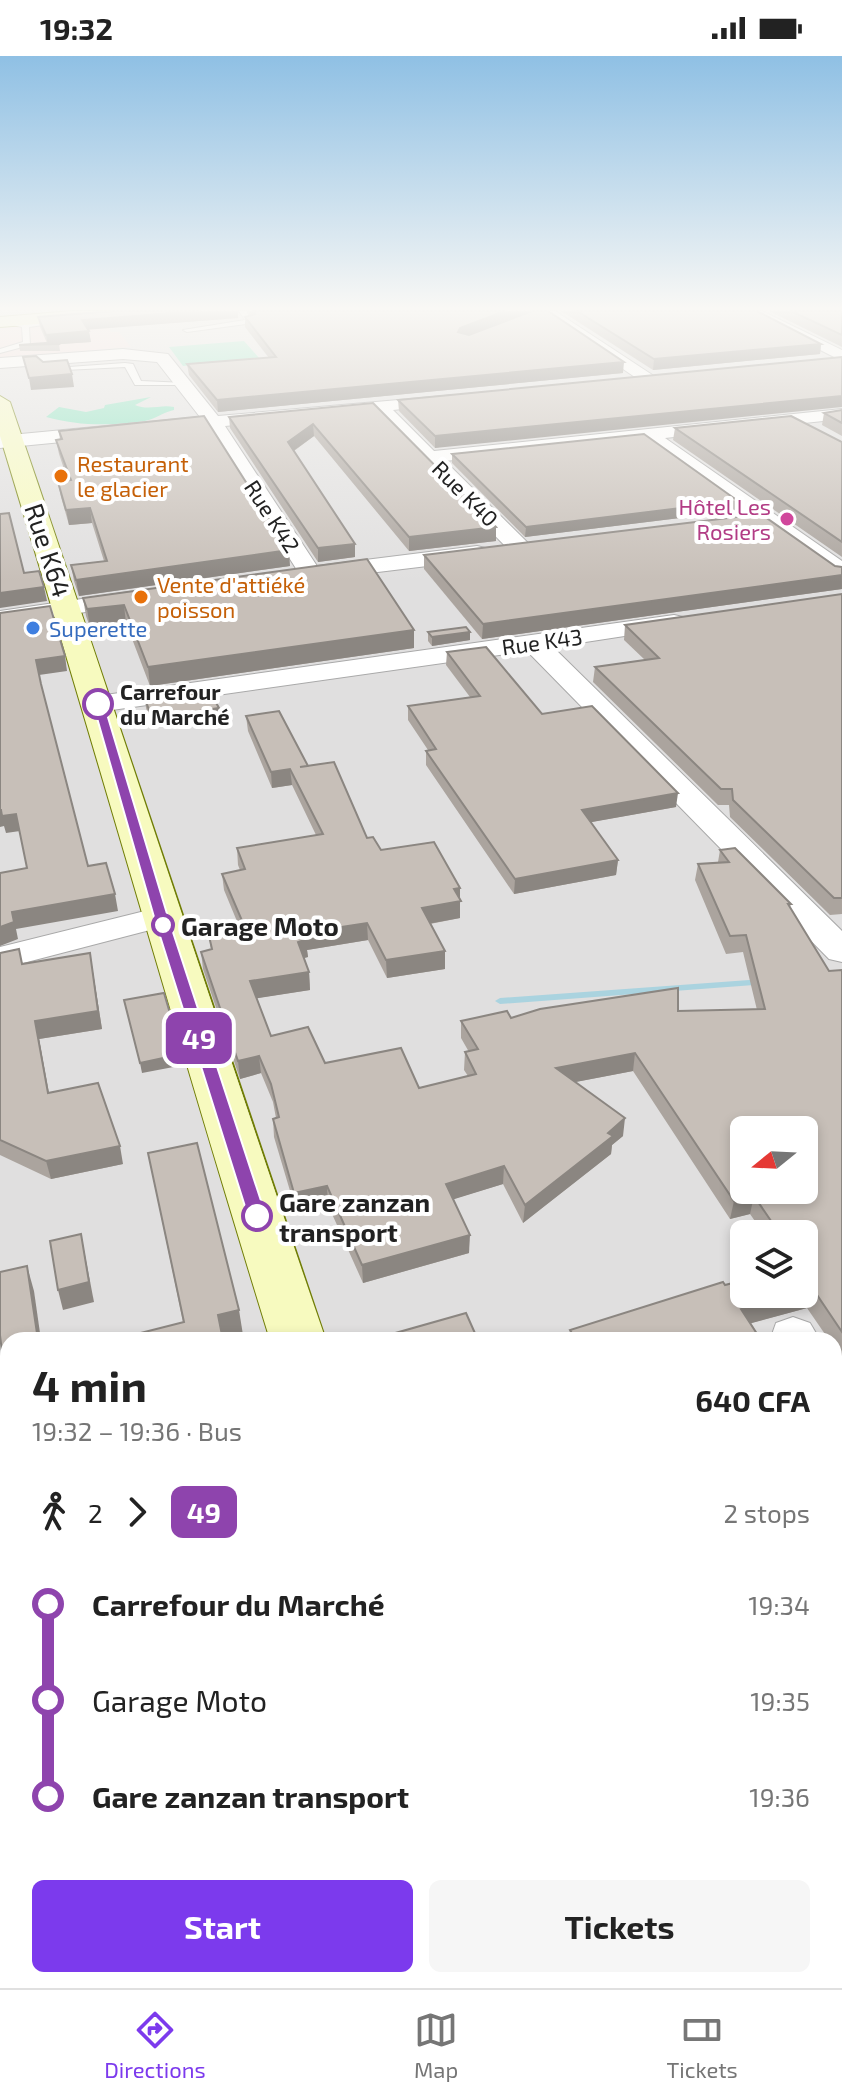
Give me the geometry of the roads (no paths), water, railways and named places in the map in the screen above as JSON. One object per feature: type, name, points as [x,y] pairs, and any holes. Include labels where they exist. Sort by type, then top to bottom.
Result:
[{"type":"street","name":"Rue K42","points":[[196,401],[310,573]]},
{"type":"street","points":[[4,425],[213,422],[428,401]]},
{"type":"street","name":"Rue K40","points":[[310,573],[526,546],[379,406]]},
{"type":"street","points":[[430,457],[842,414]]},
{"type":"street","points":[[793,419],[818,433]]},
{"type":"street","name":"Rue K64","points":[[4,425],[98,704],[161,917],[295,1332]]},
{"type":"street","points":[[647,434],[842,572]]},
{"type":"street","points":[[734,521],[764,517]]},
{"type":"street","points":[[280,578],[310,573]]},
{"type":"street","points":[[0,618],[158,595]]},
{"type":"street","name":"Rue K43","points":[[98,704],[703,618]]},
{"type":"street","points":[[533,642],[842,951]]},
{"type":"street","points":[[0,958],[161,917]]},
{"type":"waterway","points":[[500,1001],[763,982]]},
{"type":"place","name":"Restaurant le glacier","points":[[61,476]]},
{"type":"place","name":"Hôtel Les Rosiers","points":[[787,519]]},
{"type":"place","name":"Vente d'attiéké poisson","points":[[141,597]]},
{"type":"place","name":"Superette","points":[[33,628]]},
{"type":"place","name":"Carrefour du Marché","points":[[98,704]]},
{"type":"place","name":"Garage Moto","points":[[163,925]]},
{"type":"place","name":"Gare zanzan transport","points":[[257,1216]]}]
